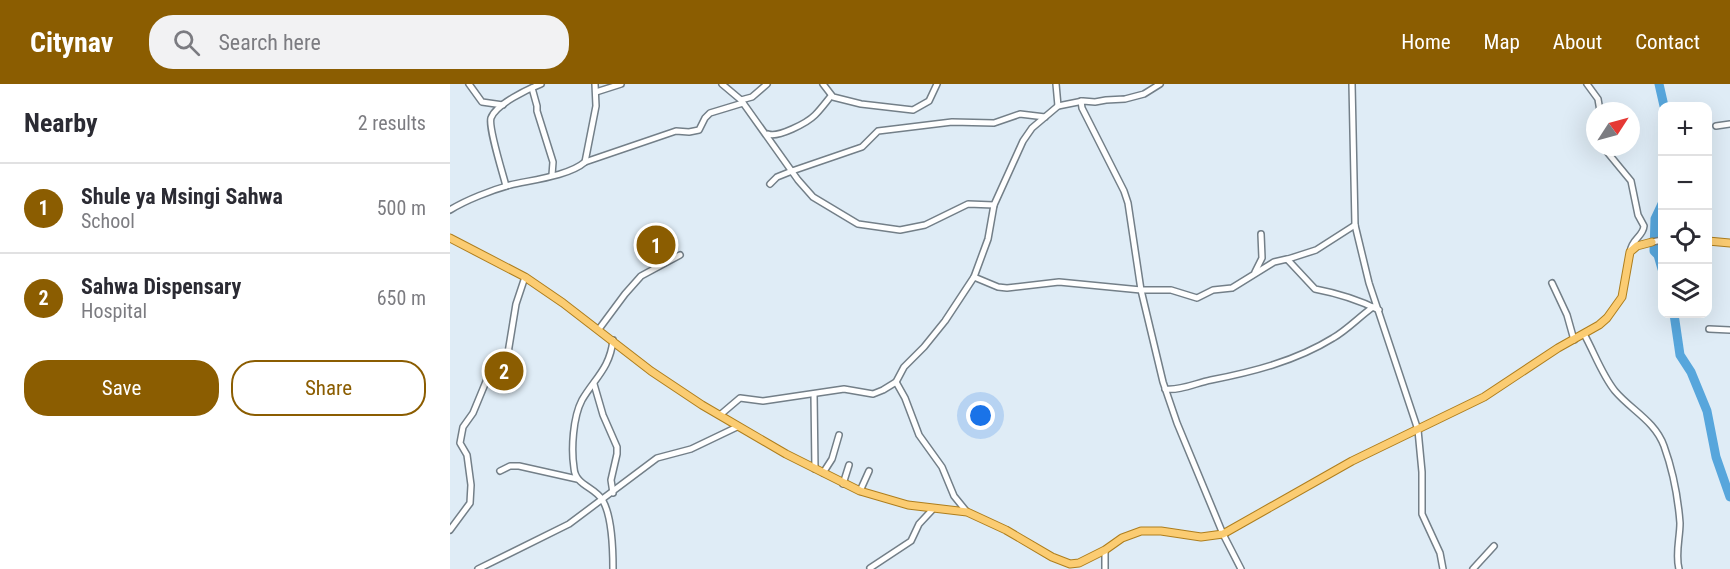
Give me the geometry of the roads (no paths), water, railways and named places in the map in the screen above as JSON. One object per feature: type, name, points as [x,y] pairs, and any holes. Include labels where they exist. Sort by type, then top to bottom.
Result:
[{"type":"main road","points":[[450,238],[525,277],[613,339],[677,390],[737,427],[843,484],[891,501],[933,509],[967,512],[1006,530],[1065,563],[1079,563],[1105,550],[1122,538],[1141,531],[1161,531],[1201,537],[1223,534],[1352,461],[1484,397],[1607,318],[1622,297],[1630,252],[1637,246],[1652,242]]},
{"type":"main road","points":[[1712,241],[1730,243]]},
{"type":"street","points":[[469,84],[484,103],[502,105]]},
{"type":"street","points":[[506,186],[490,120],[502,105],[541,84]]},
{"type":"street","points":[[585,162],[596,106],[595,84]]},
{"type":"street","points":[[596,92],[621,84]]},
{"type":"street","points":[[722,84],[742,102],[813,197],[851,221],[864,226],[900,230],[925,225],[968,204],[994,204]]},
{"type":"street","points":[[450,210],[506,186],[579,167],[585,162],[676,131],[699,130],[710,113],[752,97],[767,84]]},
{"type":"street","points":[[823,84],[831,96],[861,104],[883,105],[909,111],[929,101],[937,84]]},
{"type":"street","points":[[1056,84],[1058,106]]},
{"type":"street","points":[[720,415],[740,398],[763,401],[844,389],[873,394],[896,382],[904,367],[945,321],[974,277],[988,239],[994,204],[1023,141],[1035,125],[1058,106],[1081,101],[1125,99],[1144,93],[1160,84]]},
{"type":"street","points":[[1352,84],[1355,225],[1376,309],[1418,430],[1422,472],[1422,514],[1441,556],[1443,569]]},
{"type":"street","points":[[1587,84],[1598,102]]},
{"type":"street","points":[[532,88],[553,162],[552,175]]},
{"type":"street","points":[[766,133],[776,136],[808,120],[831,96]]},
{"type":"street","points":[[1081,101],[1082,108],[1124,191],[1128,204],[1141,290],[1177,423],[1223,534],[1241,569]]},
{"type":"street","points":[[770,183],[792,171],[862,147],[878,131],[952,122],[994,123],[1020,114],[1045,117]]},
{"type":"street","points":[[1716,126],[1730,124]]},
{"type":"street","points":[[1610,156],[1631,181],[1638,215],[1644,226],[1642,232],[1631,244],[1630,252]]},
{"type":"street","points":[[974,277],[998,287],[1007,288],[1059,282],[1141,290],[1171,290],[1197,298],[1213,290],[1232,288],[1274,262],[1316,250],[1355,225]]},
{"type":"street","points":[[1254,273],[1262,258],[1261,234]]},
{"type":"street","points":[[1652,242],[1658,241]]},
{"type":"street","points":[[599,329],[641,276],[680,255]]},
{"type":"street","points":[[1287,259],[1315,290],[1331,292],[1376,309]]},
{"type":"street","points":[[507,359],[516,304],[525,277]]},
{"type":"street","points":[[1552,283],[1567,315],[1574,340]]},
{"type":"street","points":[[1166,389],[1173,390],[1209,380],[1236,376],[1298,356],[1333,338],[1376,309]]},
{"type":"street","points":[[1709,329],[1730,330]]},
{"type":"street","points":[[1584,334],[1614,389],[1649,422],[1664,446],[1678,503],[1680,525],[1677,562],[1679,569]]},
{"type":"street","points":[[577,479],[574,470],[575,418],[582,400],[611,356],[613,339]]},
{"type":"street","points":[[450,530],[470,503],[471,485],[467,455],[460,443],[463,427],[473,413],[492,367]]},
{"type":"street","points":[[896,382],[905,398],[919,435],[942,467],[954,496],[967,512]]},
{"type":"street","points":[[594,384],[603,415],[617,447],[611,480],[613,493]]},
{"type":"street","points":[[814,394],[815,469]]},
{"type":"street","points":[[478,569],[561,529],[613,493],[657,458],[691,449],[737,427]]},
{"type":"street","points":[[823,473],[832,459],[839,435]]},
{"type":"street","points":[[843,484],[849,465]]},
{"type":"street","points":[[500,471],[507,466],[519,466],[577,479],[603,500],[610,525],[613,569]]},
{"type":"street","points":[[860,491],[868,471]]},
{"type":"street","points":[[870,568],[911,541],[919,524],[933,509]]},
{"type":"street","points":[[1473,569],[1494,546]]},
{"type":"street","points":[[1105,550],[1105,569]]},
{"type":"street","points":[[492,562],[495,569]]},
{"type":"waterway","points":[[1659,84],[1663,102]]},
{"type":"waterway","points":[[1659,210],[1655,219],[1654,251],[1661,264]]},
{"type":"waterway","points":[[1675,318],[1680,355],[1691,372],[1707,411],[1716,457],[1730,497]]},
{"type":"place","name":"Shule ya Msingi Sahwa","points":[[656,245]]},
{"type":"place","name":"Sahwa Dispensary","points":[[504,371]]}]
